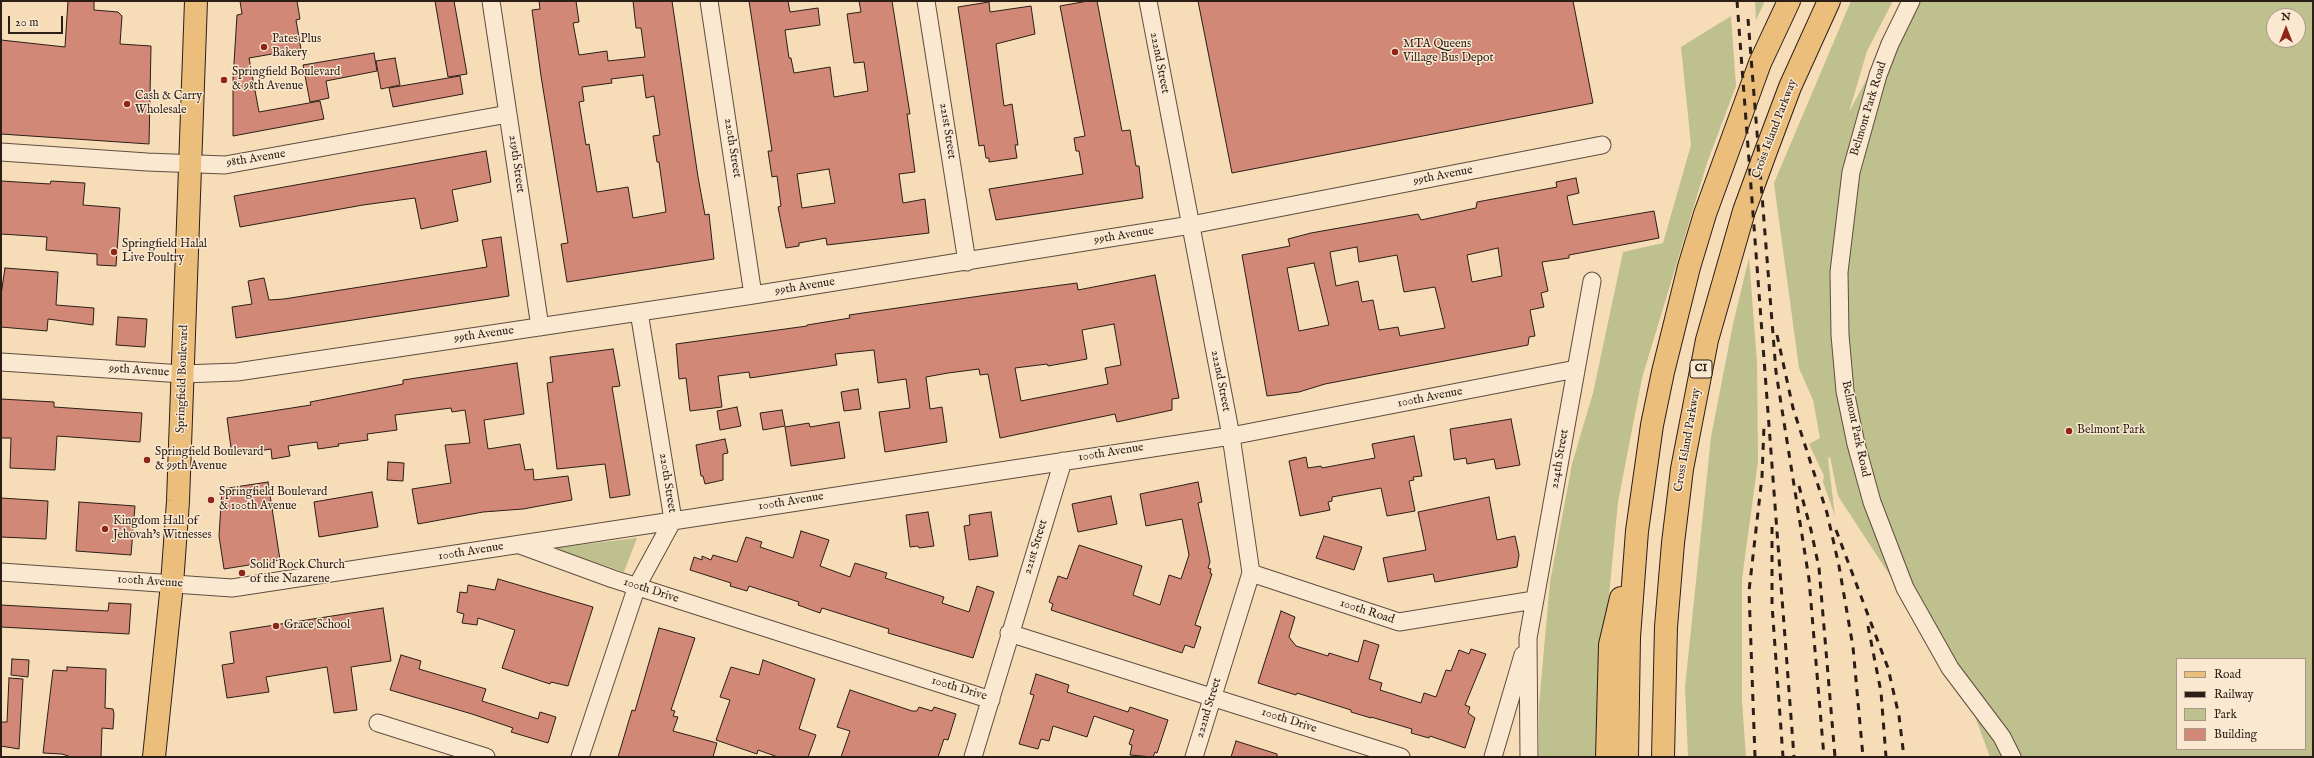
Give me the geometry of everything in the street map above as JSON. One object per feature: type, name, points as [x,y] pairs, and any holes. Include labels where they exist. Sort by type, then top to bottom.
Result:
[{"type":"main road","name":"Springfield Boulevard","points":[[154,757],[172,584],[183,374],[196,1]]},
{"type":"main road","points":[[1628,757],[1629,637],[1637,531],[1652,425],[1689,267],[1715,185],[1760,63],[1789,1]]},
{"type":"main road","name":"Cross Island Parkway","points":[[1663,757],[1666,627],[1673,543],[1682,469],[1707,340],[1731,254],[1754,184],[1790,87],[1829,1]]},
{"type":"main road","points":[[1607,757],[1610,645],[1637,531]]},
{"type":"street","name":"219th Street","points":[[491,1],[540,327]]},
{"type":"street","name":"220th Street","points":[[710,1],[753,295]]},
{"type":"street","name":"221st Street","points":[[926,1],[968,262]]},
{"type":"street","name":"222nd Street","points":[[1148,1],[1231,436],[1251,573],[1194,757]]},
{"type":"street","name":"Belmont Park Road","points":[[1911,1],[1890,44],[1868,105],[1847,200],[1839,272],[1840,327],[1845,391],[1856,444],[1872,502],[1905,588],[1950,668],[2002,737],[2012,757]]},
{"type":"street","name":"98th Avenue","points":[[1,152],[190,164],[225,164],[508,114]]},
{"type":"street","name":"99th Avenue","points":[[1,362],[183,374],[237,372],[968,262],[1191,225],[1602,145]]},
{"type":"street","name":"224th Street","points":[[1493,757],[1528,638],[1592,281]]},
{"type":"street","name":"220th Street","points":[[580,757],[637,586],[673,520],[639,312]]},
{"type":"street","name":"100th Avenue","points":[[1,572],[232,588],[1231,436],[1576,368]]},
{"type":"street","name":"221st Street","points":[[1010,633],[1062,461]]},
{"type":"street","name":"100th Drive","points":[[517,544],[637,586],[991,700],[1010,633],[1401,757]]},
{"type":"street","name":"100th Road","points":[[1251,573],[1399,622],[1534,600]]},
{"type":"street","name":"224th Street","points":[[1528,638],[1529,757]]},
{"type":"street","points":[[973,757],[991,700]]},
{"type":"street","points":[[378,723],[486,757]]},
{"type":"green space","points":[[1755,1],[1765,1],[1756,20]]},
{"type":"green space","name":"Belmont Park","points":[[1851,1],[1893,1],[1867,51],[1849,112],[1909,1],[2313,1],[2313,757],[1990,757],[1966,692],[1838,496],[1830,457],[1828,458],[1835,516],[1823,482],[1824,476],[1809,444],[1820,438],[1813,400],[1799,368],[1774,183]]},
{"type":"green space","points":[[1731,16],[1736,86],[1707,163],[1642,378],[1618,502],[1607,617],[1602,757],[1539,757],[1539,705],[1550,582],[1572,464],[1593,393],[1623,252],[1663,243],[1691,145],[1681,47]]},
{"type":"green space","points":[[1749,258],[1757,363],[1758,461],[1742,579],[1742,701],[1746,757],[1688,757],[1685,687],[1711,437],[1733,324]]},
{"type":"green space","points":[[637,538],[624,572],[553,548]]},
{"type":"building","points":[[68,1],[94,1],[94,10],[118,12],[122,16],[120,44],[151,46],[149,144],[1,134],[1,40],[65,47]]},
{"type":"building","points":[[240,1],[297,1],[300,19],[296,20],[301,49],[249,58],[259,112],[320,101],[324,119],[233,136],[233,79],[237,15],[242,14]]},
{"type":"building","points":[[435,1],[454,1],[467,74],[448,77]]},
{"type":"building","points":[[539,1],[576,1],[579,22],[573,23],[579,55],[607,51],[608,61],[645,57],[641,28],[636,28],[633,1],[672,1],[698,177],[705,215],[709,214],[714,259],[567,282],[561,244],[568,243],[532,10],[540,9]],"holes":[[[643,75],[646,98],[654,96],[660,135],[653,136],[657,162],[659,162],[666,212],[633,218],[628,187],[597,192],[589,144],[586,145],[579,102],[584,101],[582,87],[612,83],[611,79]]]},
{"type":"building","points":[[749,1],[788,1],[790,12],[818,8],[820,25],[785,30],[789,58],[791,58],[794,73],[830,67],[834,97],[868,91],[864,62],[854,63],[847,14],[861,12],[859,1],[892,1],[910,114],[907,114],[915,172],[899,174],[903,203],[925,199],[929,233],[827,245],[826,238],[799,243],[799,246],[786,248],[778,207],[781,206],[777,176],[772,177],[768,151],[772,151]],"holes":[[[829,169],[835,203],[802,208],[797,174]]]},
{"type":"building","points":[[1088,1],[1097,1],[1122,131],[1130,130],[1136,166],[1139,166],[1143,198],[996,220],[989,189],[1083,174],[1079,151],[1076,151],[1074,138],[1085,136],[1060,6]]},
{"type":"building","name":"MTA Queens Village Bus Depot","points":[[1198,1],[1573,1],[1593,103],[1232,173]]},
{"type":"building","points":[[989,2],[990,12],[1031,6],[1035,34],[996,44],[1004,106],[1012,104],[1018,145],[1015,145],[1017,158],[989,162],[989,158],[986,158],[984,145],[979,146],[958,7]]},
{"type":"building","points":[[374,53],[377,71],[326,81],[329,98],[310,102],[303,65]]},
{"type":"building","points":[[395,58],[400,85],[381,89],[376,61]]},
{"type":"building","points":[[460,76],[463,94],[393,107],[389,88]]},
{"type":"building","points":[[486,151],[491,182],[452,190],[458,221],[421,229],[415,198],[363,205],[240,227],[234,196]]},
{"type":"building","points":[[1576,178],[1579,193],[1567,196],[1573,225],[1654,211],[1659,238],[1569,255],[1569,258],[1542,262],[1548,291],[1541,293],[1544,307],[1530,310],[1535,336],[1529,337],[1528,345],[1325,384],[1299,392],[1267,396],[1242,255],[1290,246],[1288,239],[1311,233],[1418,214],[1421,220],[1476,208],[1477,202],[1557,187],[1556,182]],"holes":[[[1357,247],[1359,262],[1397,255],[1404,292],[1435,287],[1445,328],[1400,336],[1398,327],[1379,330],[1373,300],[1362,302],[1358,281],[1336,286],[1330,252]],[[1498,248],[1502,276],[1472,282],[1467,255]],[[1314,263],[1329,325],[1299,331],[1287,268]]]},
{"type":"building","points":[[1,181],[50,184],[51,181],[85,183],[83,205],[120,208],[116,266],[97,265],[97,254],[46,250],[47,237],[1,234]]},
{"type":"building","points":[[501,237],[509,296],[236,338],[232,307],[252,304],[248,281],[264,278],[269,300],[284,299],[487,267],[482,240]]},
{"type":"building","points":[[5,268],[58,272],[56,305],[94,308],[93,325],[48,319],[47,331],[1,327],[1,295]]},
{"type":"building","points":[[1155,275],[1179,398],[1172,399],[1172,410],[1117,422],[1115,414],[1000,438],[988,374],[980,375],[979,369],[948,373],[926,377],[930,409],[942,407],[947,442],[885,452],[879,412],[910,408],[906,379],[878,383],[874,350],[835,354],[837,365],[750,378],[749,372],[718,376],[722,407],[690,411],[686,378],[679,379],[676,344],[807,326],[850,318],[849,315],[987,295],[1077,283],[1078,290]],"holes":[[[1114,324],[1121,365],[1105,368],[1108,384],[1021,401],[1015,368],[1047,364],[1048,366],[1087,359],[1082,330]]]},
{"type":"building","points":[[118,317],[147,319],[145,347],[116,345]]},
{"type":"building","points":[[613,349],[620,386],[612,387],[630,495],[610,498],[605,464],[557,469],[547,383],[553,382],[550,357]]},
{"type":"building","points":[[517,363],[524,414],[484,420],[488,449],[520,444],[525,470],[533,469],[534,480],[568,476],[572,500],[523,509],[483,512],[418,524],[412,489],[451,483],[445,445],[470,443],[465,410],[452,412],[451,408],[395,415],[397,430],[367,434],[368,440],[338,444],[339,446],[318,449],[317,442],[288,446],[290,456],[272,459],[271,449],[232,455],[227,418],[311,405],[310,402],[403,384],[403,380]]},
{"type":"building","points":[[858,389],[861,409],[844,411],[841,392]]},
{"type":"building","points":[[1,399],[54,402],[54,407],[142,413],[140,442],[57,436],[55,470],[10,468],[11,438],[1,438]]},
{"type":"building","points":[[737,407],[741,426],[720,430],[717,411]]},
{"type":"building","points":[[782,410],[785,426],[763,430],[760,413]]},
{"type":"building","points":[[1511,419],[1520,465],[1496,469],[1494,459],[1467,464],[1466,458],[1454,460],[1450,429]]},
{"type":"building","points":[[839,422],[845,458],[791,466],[785,427],[809,423],[810,427]]},
{"type":"building","points":[[1414,436],[1422,476],[1413,477],[1414,480],[1409,481],[1415,511],[1387,516],[1381,488],[1332,497],[1332,501],[1328,502],[1330,510],[1300,516],[1289,461],[1306,457],[1308,468],[1321,466],[1322,468],[1375,458],[1372,444]]},
{"type":"building","points":[[725,439],[728,453],[723,454],[723,480],[705,484],[703,476],[701,476],[696,445]]},
{"type":"building","points":[[388,462],[404,463],[403,481],[387,480]]},
{"type":"building","points":[[268,482],[280,560],[224,569],[219,536],[222,489]]},
{"type":"building","points":[[1198,482],[1202,502],[1198,503],[1210,562],[1208,568],[1211,569],[1210,573],[1212,574],[1195,625],[1201,627],[1194,648],[1185,645],[1182,653],[1051,610],[1053,604],[1049,602],[1058,576],[1067,579],[1079,545],[1142,566],[1133,595],[1160,605],[1169,575],[1181,579],[1189,555],[1182,519],[1146,526],[1140,494]]},
{"type":"building","points":[[372,492],[378,527],[319,537],[314,502]]},
{"type":"building","points":[[1111,496],[1117,524],[1078,532],[1072,504]]},
{"type":"building","points":[[1489,497],[1497,540],[1515,536],[1519,555],[1517,567],[1435,582],[1433,574],[1388,582],[1383,558],[1426,550],[1418,512]]},
{"type":"building","points":[[1,498],[48,501],[46,539],[1,537]]},
{"type":"building","name":"Kingdom Hall of Jehovah’s Witnesses","points":[[79,502],[135,506],[131,555],[76,551]]},
{"type":"building","points":[[928,512],[934,546],[919,548],[918,546],[910,547],[906,515]]},
{"type":"building","points":[[991,512],[998,556],[969,560],[964,526],[970,525],[969,515]]},
{"type":"building","points":[[801,531],[829,540],[820,566],[850,577],[855,563],[887,573],[885,578],[944,597],[942,603],[969,612],[977,586],[994,592],[973,658],[888,633],[889,629],[822,608],[820,613],[798,605],[799,602],[749,586],[747,591],[730,586],[731,583],[690,570],[694,557],[702,560],[702,556],[711,560],[713,555],[737,562],[746,537],[762,542],[760,547],[793,558]]},
{"type":"building","points":[[1324,536],[1362,547],[1354,570],[1316,558]]},
{"type":"building","points":[[498,579],[593,607],[568,686],[551,682],[550,684],[502,668],[515,630],[478,618],[477,625],[462,623],[464,614],[457,612],[460,592],[467,593],[468,585],[495,590]]},
{"type":"building","points":[[109,603],[131,604],[129,634],[1,627],[1,605],[108,611]]},
{"type":"building","points":[[383,608],[391,661],[351,667],[357,710],[334,713],[327,667],[266,677],[269,692],[227,698],[222,665],[234,663],[230,632]]},
{"type":"building","points":[[1281,611],[1295,617],[1289,637],[1296,646],[1328,656],[1329,653],[1358,662],[1364,640],[1379,645],[1369,679],[1382,683],[1380,690],[1421,703],[1424,693],[1436,697],[1446,670],[1451,671],[1459,650],[1469,654],[1471,649],[1486,654],[1465,705],[1470,707],[1468,713],[1475,718],[1465,748],[1430,736],[1429,738],[1411,733],[1412,729],[1351,712],[1351,710],[1297,693],[1296,695],[1258,683]]},
{"type":"building","points":[[659,628],[695,638],[671,710],[675,711],[673,716],[678,717],[673,731],[717,743],[713,757],[618,757],[632,710],[635,711]]},
{"type":"building","points":[[401,655],[421,661],[419,669],[486,689],[482,701],[538,719],[540,712],[556,717],[548,743],[511,732],[513,728],[472,714],[390,690]]},
{"type":"building","points":[[12,659],[29,660],[28,677],[11,675]]},
{"type":"building","points":[[763,660],[815,679],[799,729],[816,735],[808,757],[778,757],[758,750],[757,754],[716,740],[730,700],[720,697],[731,667],[759,675]]},
{"type":"building","points":[[67,667],[106,669],[105,708],[113,709],[114,714],[113,729],[102,728],[101,757],[71,757],[62,754],[43,753],[53,670],[67,671]]},
{"type":"building","points":[[1036,674],[1069,685],[1067,692],[1128,712],[1130,707],[1168,720],[1157,753],[1155,752],[1153,757],[1130,755],[1132,745],[1129,744],[1134,730],[1094,716],[1087,737],[1053,726],[1049,741],[1041,739],[1038,749],[1019,744],[1034,695],[1030,694]]},
{"type":"building","points":[[9,678],[23,679],[19,749],[1,746],[1,722],[7,722]]},
{"type":"building","points":[[850,690],[912,711],[917,711],[919,707],[932,711],[934,707],[956,714],[948,740],[944,739],[938,757],[841,757],[850,731],[837,727]]},
{"type":"building","points":[[1236,741],[1277,754],[1277,757],[1231,757]]},
{"type":"railway","points":[[1737,1],[1794,757]]},
{"type":"railway","points":[[1748,19],[1776,372],[1809,579],[1824,757]]},
{"type":"railway","points":[[1777,335],[1793,408],[1827,513],[1839,566],[1853,647],[1863,757]]},
{"type":"railway","points":[[1755,757],[1749,591],[1762,477],[1764,426]]},
{"type":"railway","points":[[1799,486],[1811,530],[1819,568],[1835,757]]},
{"type":"railway","points":[[1772,527],[1772,605],[1783,757]]},
{"type":"railway","points":[[1836,530],[1888,668],[1899,716],[1904,757]]},
{"type":"railway","points":[[1868,626],[1881,692],[1886,757]]},
{"type":"place","name":"Pates Plus Bakery","points":[[264,47]]},
{"type":"place","name":"MTA Queens Village Bus Depot","points":[[1395,52]]},
{"type":"place","name":"Springfield Boulevard & 98th Avenue","points":[[224,80]]},
{"type":"place","name":"Cash & Carry Wholesale","points":[[127,104]]},
{"type":"place","name":"Springfield Halal Live Poultry","points":[[114,252]]},
{"type":"place","name":"Belmont Park","points":[[2069,431]]},
{"type":"place","name":"Springfield Boulevard & 99th Avenue","points":[[147,460]]},
{"type":"place","name":"Springfield Boulevard & 100th Avenue","points":[[211,500]]},
{"type":"place","name":"Kingdom Hall of Jehovah’s Witnesses","points":[[105,529]]},
{"type":"place","name":"Solid Rock Church of the Nazarene","points":[[242,573]]},
{"type":"place","name":"Grace School","points":[[276,626]]}]
